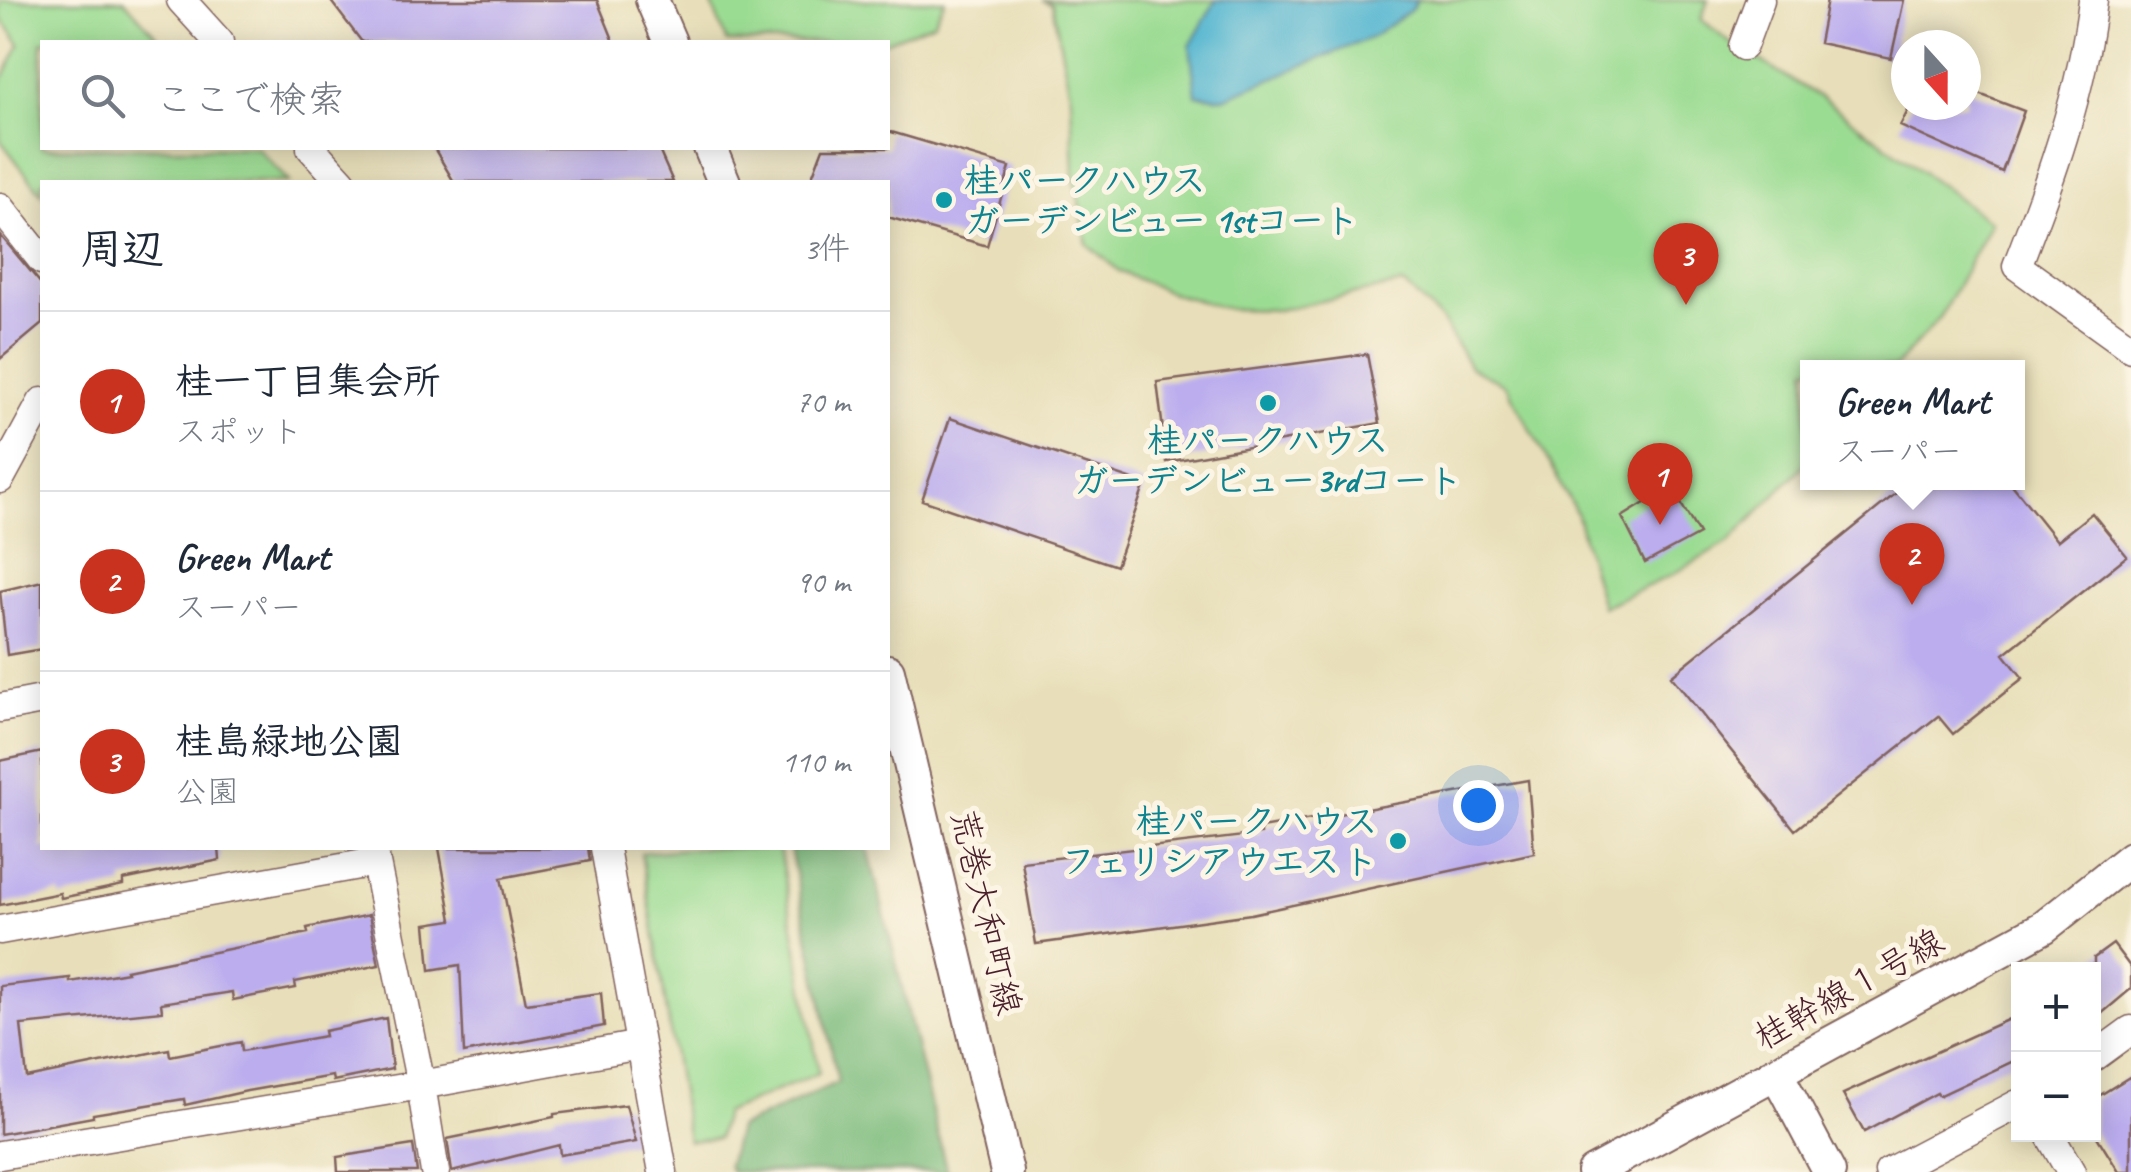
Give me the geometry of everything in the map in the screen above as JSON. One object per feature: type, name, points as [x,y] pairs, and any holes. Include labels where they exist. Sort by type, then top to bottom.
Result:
[{"type":"street","points":[[181,0],[216,40]]},
{"type":"street","points":[[652,0],[669,40]]},
{"type":"street","points":[[1743,46],[1760,0]]},
{"type":"street","points":[[2093,0],[2087,50],[2056,164],[2017,266],[2131,348]]},
{"type":"street","points":[[314,150],[340,180]]},
{"type":"street","points":[[711,150],[723,180]]},
{"type":"street","points":[[0,207],[40,257]]},
{"type":"street","points":[[0,478],[40,406]]},
{"type":"street","name":"荒巻大和町線","points":[[890,679],[1008,1172]]},
{"type":"street","points":[[0,708],[40,700]]},
{"type":"street","points":[[604,850],[663,1172]]},
{"type":"street","points":[[0,930],[374,855],[435,1172]]},
{"type":"street","name":"桂幹線１号線","points":[[1593,1172],[2044,927],[2131,858]]},
{"type":"street","points":[[2100,1052],[2131,1030]]},
{"type":"street","points":[[0,1154],[421,1086],[640,1044]]},
{"type":"street","points":[[1777,1074],[1828,1172]]},
{"type":"street","points":[[1888,1172],[2011,1108]]},
{"type":"street","points":[[2053,1142],[2070,1172]]},
{"type":"green space","points":[[0,0],[124,0],[160,40],[40,40],[40,150],[259,150],[287,180],[40,180],[40,191],[0,140],[0,84],[20,44],[0,17]]},
{"type":"green space","points":[[710,0],[945,0],[934,22],[890,40],[726,40]]},
{"type":"green space","points":[[1042,0],[1708,0],[1701,19],[1728,41],[1823,99],[1991,222],[1941,316],[1901,360],[1800,360],[1800,469],[1729,542],[1670,576],[1602,607],[1576,512],[1506,385],[1470,367],[1441,319],[1403,284],[1278,310],[1229,309],[1174,294],[1120,272],[1087,244],[1074,174],[1071,98],[1052,4]]},
{"type":"green space","points":[[779,850],[819,1073],[724,1113],[718,1138],[688,1141],[641,853]]},
{"type":"green space","points":[[790,850],[868,850],[947,1172],[731,1172],[728,1165],[738,1128],[838,1082]]},
{"type":"water","points":[[1216,0],[1417,0],[1411,10],[1373,37],[1224,98],[1196,95],[1190,46]]},
{"type":"building","points":[[330,0],[597,0],[613,40],[360,40]]},
{"type":"building","points":[[1827,0],[1904,0],[1897,30],[1891,30],[1891,58],[1819,43]]},
{"type":"building","points":[[1981,95],[2024,111],[2002,172],[1900,126],[1903,120],[1981,120]]},
{"type":"building","name":"桂パークハウス ガーデンビュー 1stコート","points":[[890,132],[1010,167],[987,246],[890,218],[890,180],[811,180],[822,150],[890,150]]},
{"type":"building","points":[[435,150],[659,150],[672,180],[453,180]]},
{"type":"building","points":[[0,235],[40,283],[40,326],[0,359]]},
{"type":"building","name":"桂パークハウス ガーデンビュー3rdコート","points":[[1367,354],[1380,423],[1167,462],[1157,382]]},
{"type":"building","points":[[950,418],[1145,484],[1116,566],[922,500]]},
{"type":"building","points":[[1671,487],[1699,534],[1645,563],[1622,517]]},
{"type":"building","points":[[1900,490],[2016,490],[2057,541],[2092,513],[2127,556],[2004,654],[2023,678],[1953,734],[1938,716],[1795,830],[1671,676]]},
{"type":"building","points":[[40,581],[40,649],[7,655],[0,591]]},
{"type":"building","points":[[40,752],[40,850],[219,850],[220,860],[123,880],[123,885],[61,898],[60,893],[0,905],[0,761]]},
{"type":"building","points":[[1528,780],[1534,853],[1251,914],[1036,944],[1022,862],[1261,834],[1261,828]]},
{"type":"building","points":[[439,850],[588,850],[590,861],[501,878],[526,1003],[601,993],[604,1026],[464,1053],[460,965],[430,970],[426,924],[452,920]]},
{"type":"building","points":[[369,915],[379,965],[295,982],[296,988],[233,1000],[232,992],[161,1003],[162,1011],[21,1025],[27,1078],[169,1049],[170,1056],[241,1042],[242,1051],[325,1036],[324,1031],[386,1018],[392,1069],[333,1081],[332,1076],[185,1105],[184,1099],[93,1114],[0,1134],[0,986],[70,978],[70,982],[127,972],[308,933],[307,928]]},
{"type":"building","points":[[2113,944],[2131,968],[2131,989],[2101,1014],[2101,962],[2094,962]]},
{"type":"building","points":[[2011,1018],[2011,1062],[1939,1096],[1937,1093],[1864,1132],[1843,1094]]},
{"type":"building","points":[[2131,1076],[2131,1172],[2119,1172],[2100,1142],[2101,1095]]},
{"type":"building","points":[[626,1105],[636,1142],[560,1155],[559,1145],[452,1172],[447,1139],[554,1114]]},
{"type":"building","points":[[413,1145],[417,1172],[338,1172],[337,1157]]},
{"type":"place","name":"桂パークハウス ガーデンビュー 1stコート","points":[[944,200]]},
{"type":"place","name":"桂島緑地公園","points":[[1686,305]]},
{"type":"place","name":"桂パークハウス ガーデンビュー3rdコート","points":[[1268,403]]},
{"type":"place","name":"桂一丁目集会所","points":[[1660,525]]},
{"type":"place","name":"Green Mart","points":[[1912,605]]},
{"type":"place","name":"桂パークハウス フェリシアウエスト","points":[[1398,841]]}]
